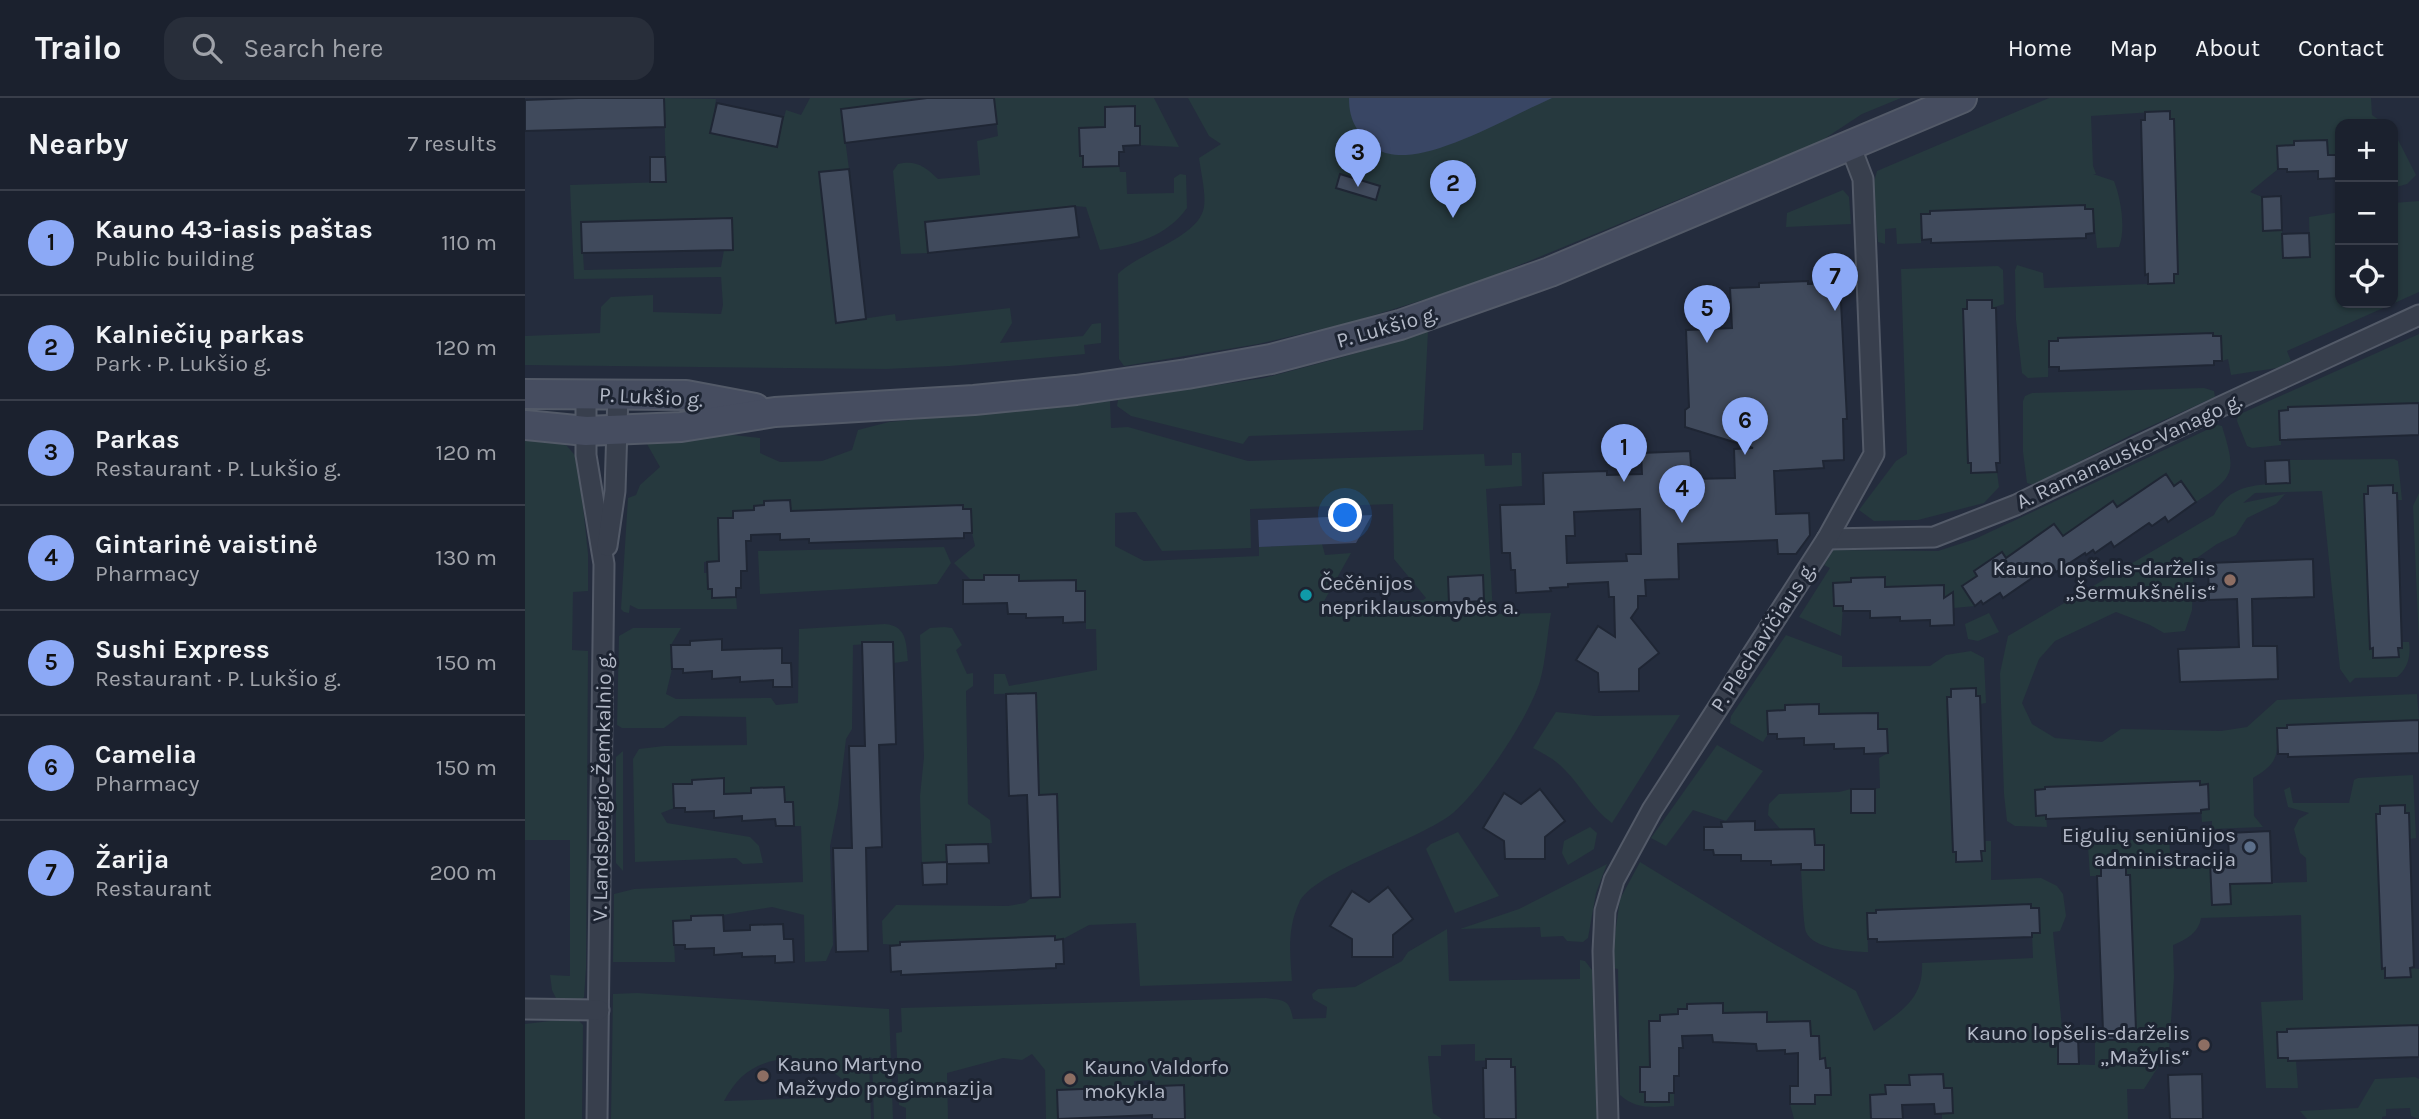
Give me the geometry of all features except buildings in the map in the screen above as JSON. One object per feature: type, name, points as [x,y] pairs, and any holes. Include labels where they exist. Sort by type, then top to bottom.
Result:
[{"type":"main road","name":"P. Lukšio g.","points":[[525,425],[586,431],[681,427],[775,412],[1053,393],[1271,359],[1400,325],[1550,272],[1962,98]]},
{"type":"main road","name":"P. Lukšio g.","points":[[525,394],[686,395],[775,412]]},
{"type":"street","name":"P. Plechavičiaus g.","points":[[1608,1119],[1603,951],[1605,911],[1613,880],[1652,810],[1827,539],[1874,454],[1863,179],[1850,145]]},
{"type":"street","name":"A. Ramanausko-Vanago g.","points":[[1827,539],[1934,537],[2016,505],[2419,315]]},
{"type":"street","name":"V. Landsbergio-Žemkalnio g.","points":[[586,394],[586,455],[604,564]]},
{"type":"street","name":"V. Landsbergio-Žemkalnio g.","points":[[597,1119],[604,564],[615,491],[618,394]]},
{"type":"street","points":[[525,1009],[599,1010]]},
{"type":"green space","points":[[664,98],[716,99],[711,133],[776,147],[786,110],[801,115],[810,98],[927,98],[841,109],[849,169],[819,173],[836,323],[895,314],[896,321],[1010,308],[1012,323],[1000,343],[1083,336],[1092,324],[1101,323],[1101,343],[1084,345],[1085,354],[886,369],[525,365],[525,336],[600,333],[601,307],[611,297],[653,295],[653,312],[721,314],[721,277],[574,279],[570,185],[666,182]],"holes":[[[581,222],[724,250],[721,267],[584,270]]]},
{"type":"green space","points":[[994,98],[1154,98],[1179,147],[1140,145],[1140,126],[1135,126],[1134,106],[1105,107],[1105,127],[1083,156],[1083,167],[1119,166],[1120,172],[1126,172],[1127,194],[1174,193],[1174,178],[1180,174],[1186,175],[1187,208],[1169,226],[1149,238],[1100,250],[1086,207],[925,222],[928,253],[901,254],[893,171],[898,164],[910,163],[925,168],[938,179],[980,175],[977,141],[998,136]]},
{"type":"green space","points":[[1188,98],[1901,98],[1862,114],[1821,141],[1471,285],[1352,322],[1258,344],[1124,366],[1119,359],[1118,274],[1180,236],[1200,218],[1204,207],[1204,189],[1199,158],[1221,144],[1209,136]]},
{"type":"green space","points":[[2049,98],[2371,98],[2372,115],[2378,119],[2335,119],[2335,155],[2328,155],[2327,140],[2295,141],[2294,145],[2277,146],[2278,169],[2250,192],[2262,197],[2263,230],[2282,230],[2283,258],[2310,257],[2309,217],[2335,213],[2335,308],[2383,308],[2287,351],[2291,361],[2277,368],[2231,375],[2228,359],[2222,361],[2221,336],[2213,336],[2213,333],[2101,337],[2049,341],[2048,377],[2028,378],[2022,373],[2016,320],[2017,265],[2043,273],[2044,288],[2174,283],[2169,111],[2091,116],[2093,166],[2096,174],[2093,174],[2114,181],[2119,196],[2122,223],[2119,247],[2097,248],[2093,209],[2085,209],[2085,205],[1921,214],[1921,243],[1897,244],[1896,228],[1885,229],[1885,244],[1878,242],[1873,186],[1877,171]]},
{"type":"green space","points":[[2398,140],[2416,175],[2407,184],[2398,186]]},
{"type":"green space","points":[[1843,190],[1849,197],[1851,224],[1786,227],[1787,213]]},
{"type":"green space","points":[[2419,201],[2419,292],[2398,301],[2398,203]]},
{"type":"green space","points":[[1998,266],[2003,270],[2004,304],[1992,308],[1991,300],[1967,300],[1967,309],[1963,309],[1968,463],[1971,463],[1971,473],[1997,472],[1999,487],[1984,503],[1918,520],[1874,521],[1859,510],[1896,461],[1907,454],[1901,269]]},
{"type":"green space","points":[[1428,331],[1423,430],[1249,436],[1243,444],[1131,416],[1117,406],[1118,400],[1264,378]]},
{"type":"green space","points":[[2419,334],[2417,406],[2399,403],[2279,411],[2281,445],[2252,448],[2247,446],[2237,421],[2238,415]]},
{"type":"green space","points":[[2204,388],[2214,391],[2215,397],[2131,435],[2034,485],[2027,483],[2023,452],[2025,396],[2032,393]]},
{"type":"green space","points":[[1110,401],[1111,428],[1128,427],[1248,461],[1484,454],[1485,466],[1512,465],[1512,453],[1521,453],[1522,486],[1486,489],[1493,614],[1551,613],[1542,673],[1534,696],[1490,770],[1453,813],[1418,834],[1345,868],[1308,891],[1299,903],[1293,922],[1290,942],[1292,981],[1140,986],[1136,923],[1089,925],[1063,939],[1055,940],[1054,936],[883,944],[882,921],[896,905],[1008,906],[1025,903],[1031,898],[1060,897],[1057,795],[1039,795],[1036,693],[994,694],[994,674],[1005,674],[1009,686],[1097,670],[1096,629],[1086,629],[1085,591],[1076,591],[1076,580],[1042,580],[1019,585],[1018,575],[985,575],[984,580],[971,580],[954,563],[975,546],[971,509],[791,515],[764,505],[754,506],[754,510],[733,511],[722,561],[704,562],[704,573],[707,573],[708,589],[712,589],[712,598],[736,597],[737,609],[638,609],[630,605],[629,613],[621,609],[628,498],[636,495],[640,485],[660,467],[647,444],[650,441],[715,433],[760,438],[760,453],[780,462],[822,461],[852,450],[858,430],[889,422]],"holes":[[[1393,504],[1394,559],[1426,598],[1323,603],[1351,553],[1325,555],[1322,544],[1259,547],[1259,556],[1144,561],[1115,546],[1115,513],[1136,512],[1162,551],[1251,548],[1250,509]]]},
{"type":"green space","points":[[2217,425],[2222,426],[2230,463],[2229,472],[2219,486],[2196,502],[2181,481],[2174,486],[2166,474],[2139,492],[2142,498],[2063,536],[2054,525],[2027,543],[2031,549],[1974,571],[1977,576],[1962,587],[1975,606],[1954,608],[1953,601],[1944,601],[1944,585],[1911,586],[1885,591],[1884,577],[1851,578],[1851,582],[1833,583],[1834,606],[1843,606],[1841,636],[1799,617],[1830,568],[1824,565],[1833,550],[1938,551],[1975,539]]},
{"type":"green space","points":[[525,434],[551,437],[567,446],[578,459],[588,554],[588,591],[573,592],[572,650],[588,651],[586,968],[584,997],[580,1001],[557,1000],[552,990],[550,975],[570,976],[570,840],[525,840]]},
{"type":"green space","points":[[2289,460],[2398,461],[2402,500],[2397,500],[2397,493],[2393,493],[2392,485],[2368,486],[2368,494],[2364,494],[2370,648],[2373,648],[2373,658],[2398,657],[2398,648],[2402,647],[2402,642],[2409,642],[2408,661],[2397,677],[2355,678],[2350,683],[2340,669],[2322,491],[2255,493],[2243,503],[2285,494],[2276,504],[2247,518],[2236,535],[2194,560],[2192,610],[2185,631],[2164,633],[2116,612],[2055,641],[2039,659],[2022,703],[2032,724],[2055,738],[2102,742],[2121,729],[2221,731],[2247,727],[2277,700],[2417,694],[2419,720],[2287,725],[2287,728],[2277,728],[2275,758],[2253,778],[2254,816],[2263,827],[2212,829],[2212,821],[2202,822],[2201,810],[2209,809],[2208,785],[2200,785],[2199,781],[2045,787],[2035,790],[2037,816],[2046,815],[2047,827],[2015,826],[2007,821],[2000,673],[2008,636],[2214,515],[2228,497],[2237,491],[2256,486],[2290,483]]},
{"type":"green space","points":[[2419,493],[2419,643],[2413,506]]},
{"type":"green space","points":[[944,547],[951,563],[937,584],[760,594],[758,551]]},
{"type":"green space","points":[[1989,613],[1999,632],[1978,641],[1968,639],[1965,624]]},
{"type":"green space","points":[[885,624],[898,628],[904,636],[908,661],[894,663],[893,642],[853,645],[852,729],[846,739],[830,846],[833,945],[826,961],[805,962],[804,915],[772,907],[723,915],[692,916],[691,920],[673,921],[675,962],[613,962],[614,894],[634,889],[803,882],[801,826],[794,826],[793,802],[785,802],[784,787],[751,788],[751,793],[724,794],[723,778],[692,780],[692,784],[674,784],[674,808],[661,813],[667,823],[750,837],[759,846],[763,863],[743,864],[736,858],[635,862],[633,759],[639,749],[747,745],[746,717],[680,716],[664,728],[622,728],[617,725],[619,636],[633,628],[681,628],[671,645],[672,669],[666,694],[676,699],[771,698],[776,705],[798,703],[799,629]]},
{"type":"green space","points":[[930,628],[952,628],[962,645],[956,650],[967,674],[973,673],[973,686],[966,691],[968,804],[990,820],[992,843],[947,845],[947,862],[922,863],[920,796],[924,757],[920,635]]},
{"type":"green space","points":[[1786,635],[1842,656],[1842,667],[1930,666],[1946,655],[1971,651],[1984,658],[1986,703],[1980,704],[1950,783],[1953,851],[1956,852],[1956,861],[1982,860],[1981,851],[1985,850],[1985,841],[1991,841],[1991,880],[2041,878],[2057,886],[2063,894],[2066,916],[2060,931],[2053,932],[2063,1039],[2058,1040],[2059,1064],[2095,1065],[2095,1041],[2132,1040],[2126,868],[2101,876],[2090,876],[2088,846],[2091,842],[2169,838],[2171,867],[2211,868],[2231,904],[2230,884],[2307,882],[2306,858],[2300,853],[2294,829],[2299,819],[2309,813],[2288,807],[2284,790],[2290,787],[2293,803],[2349,803],[2354,780],[2358,778],[2413,775],[2416,838],[2410,839],[2409,813],[2405,813],[2404,805],[2380,806],[2380,814],[2376,814],[2382,968],[2385,968],[2385,978],[2410,977],[2410,968],[2419,969],[2419,1024],[2416,1024],[2416,1028],[2398,1025],[2287,1029],[2288,1061],[2296,1061],[2298,1088],[2266,1088],[2261,1002],[2303,1000],[2301,915],[2201,918],[2191,935],[2173,945],[2174,977],[2169,1050],[2144,1089],[2127,1089],[2128,1119],[1942,1119],[1942,1113],[1953,1113],[1952,1088],[1944,1088],[1943,1074],[1909,1076],[1910,1085],[1886,1085],[1886,1094],[1870,1095],[1871,1119],[1794,1119],[1790,1104],[1815,1104],[1815,1095],[1831,1095],[1830,1068],[1826,1068],[1825,1059],[1820,1059],[1819,1036],[1811,1036],[1810,1022],[1784,1022],[1784,1028],[1723,1018],[1722,1003],[1687,1004],[1687,1009],[1678,1009],[1678,1014],[1660,1015],[1660,1021],[1649,1021],[1649,1048],[1655,1066],[1640,1067],[1640,1092],[1645,1092],[1645,1102],[1669,1101],[1669,1093],[1674,1093],[1674,1106],[1646,1107],[1626,1100],[1620,1095],[1618,969],[1613,968],[1613,948],[1620,899],[1640,862],[1856,991],[1874,1031],[1901,1011],[1915,995],[1922,975],[1922,963],[2033,958],[2032,933],[2040,932],[2039,908],[2031,908],[2031,904],[1876,910],[1876,913],[1867,914],[1868,952],[1824,946],[1810,938],[1806,932],[1803,912],[1801,870],[1824,870],[1824,845],[1815,845],[1814,829],[1781,830],[1768,815],[1769,804],[1779,794],[1839,792],[1851,789],[1852,813],[1875,813],[1875,789],[1880,788],[1879,758],[1888,753],[1887,729],[1878,729],[1878,713],[1845,714],[1844,719],[1785,710],[1767,711],[1768,734],[1763,742],[1730,723],[1731,716]]},
{"type":"green space","points":[[1556,712],[1595,716],[1680,715],[1612,823],[1561,766],[1533,748]]},
{"type":"green space","points":[[1717,745],[1763,771],[1726,821],[1693,810],[1666,846],[1651,838]]},
{"type":"green space","points":[[623,751],[623,871],[616,863],[616,757]]},
{"type":"green space","points":[[1590,827],[1597,833],[1594,849],[1568,865],[1562,853],[1564,841]]},
{"type":"green space","points":[[1458,832],[1499,896],[1455,913],[1426,849]]},
{"type":"green space","points":[[1607,864],[1596,893],[1588,938],[1583,942],[1567,941],[1563,936],[1541,937],[1540,927],[1460,929],[1519,909]]},
{"type":"green space","points":[[1447,929],[1449,981],[1580,979],[1580,960],[1585,961],[1592,970],[1597,1119],[1516,1119],[1516,1110],[1512,1110],[1516,1093],[1515,1067],[1511,1067],[1511,1059],[1475,1061],[1475,1044],[1441,1045],[1441,1056],[1428,1056],[1433,1113],[1442,1119],[1185,1119],[1184,1085],[1151,1087],[1150,1080],[1134,1081],[1134,1087],[1057,1091],[1058,1119],[1046,1119],[1045,1070],[1032,1054],[1022,1060],[1003,1058],[947,1073],[948,1119],[906,1119],[906,1108],[899,1105],[896,1033],[902,1032],[901,1008],[1266,998],[1288,1004],[1293,1019],[1326,1018],[1327,1007],[1313,999],[1312,994],[1318,989],[1355,987],[1402,961],[1408,952]]},
{"type":"green space","name":"Kauno Martyno Mažvydo progimnazija","points":[[637,993],[889,1009],[893,1119],[874,1119],[872,1058],[869,1057],[871,1119],[611,1119],[613,994]],"holes":[[[782,1059],[803,1060],[837,1075],[855,1097],[724,1101],[737,1082],[752,1069]]]},
{"type":"green space","points":[[579,1021],[583,1025],[582,1119],[525,1119],[525,1024]]},
{"type":"green space","points":[[2375,1079],[2419,1079],[2419,1119],[2411,1116],[2410,1108],[2386,1109],[2386,1116],[2382,1119],[2307,1119],[2300,1111],[2358,1108]]},
{"type":"water","points":[[1349,98],[1552,98],[1459,141],[1422,153],[1406,155],[1377,150],[1361,136],[1353,122]]},
{"type":"water","points":[[1372,515],[1356,543],[1259,547],[1258,520]]},
{"type":"place","name":"Parkas","points":[[1358,187]]},
{"type":"place","name":"Kalniečių parkas","points":[[1453,218]]},
{"type":"place","name":"Žarija","points":[[1835,311]]},
{"type":"place","name":"Sushi Express","points":[[1707,343]]},
{"type":"place","name":"Camelia","points":[[1745,455]]},
{"type":"place","name":"Kauno 43-iasis paštas","points":[[1624,482]]},
{"type":"place","name":"Gintarinė vaistinė","points":[[1682,523]]},
{"type":"place","name":"Kauno lopšelis-darželis „Šermukšnėlis“","points":[[2230,580]]},
{"type":"place","name":"Čečėnijos nepriklausomybės a.","points":[[1306,595]]},
{"type":"place","name":"Eigulių seniūnijos administracija","points":[[2250,847]]},
{"type":"place","name":"Kauno lopšelis-darželis „Mažylis“","points":[[2204,1045]]},
{"type":"place","name":"Kauno Martyno Mažvydo progimnazija","points":[[763,1076]]},
{"type":"place","name":"Kauno Valdorfo mokykla","points":[[1070,1079]]}]
